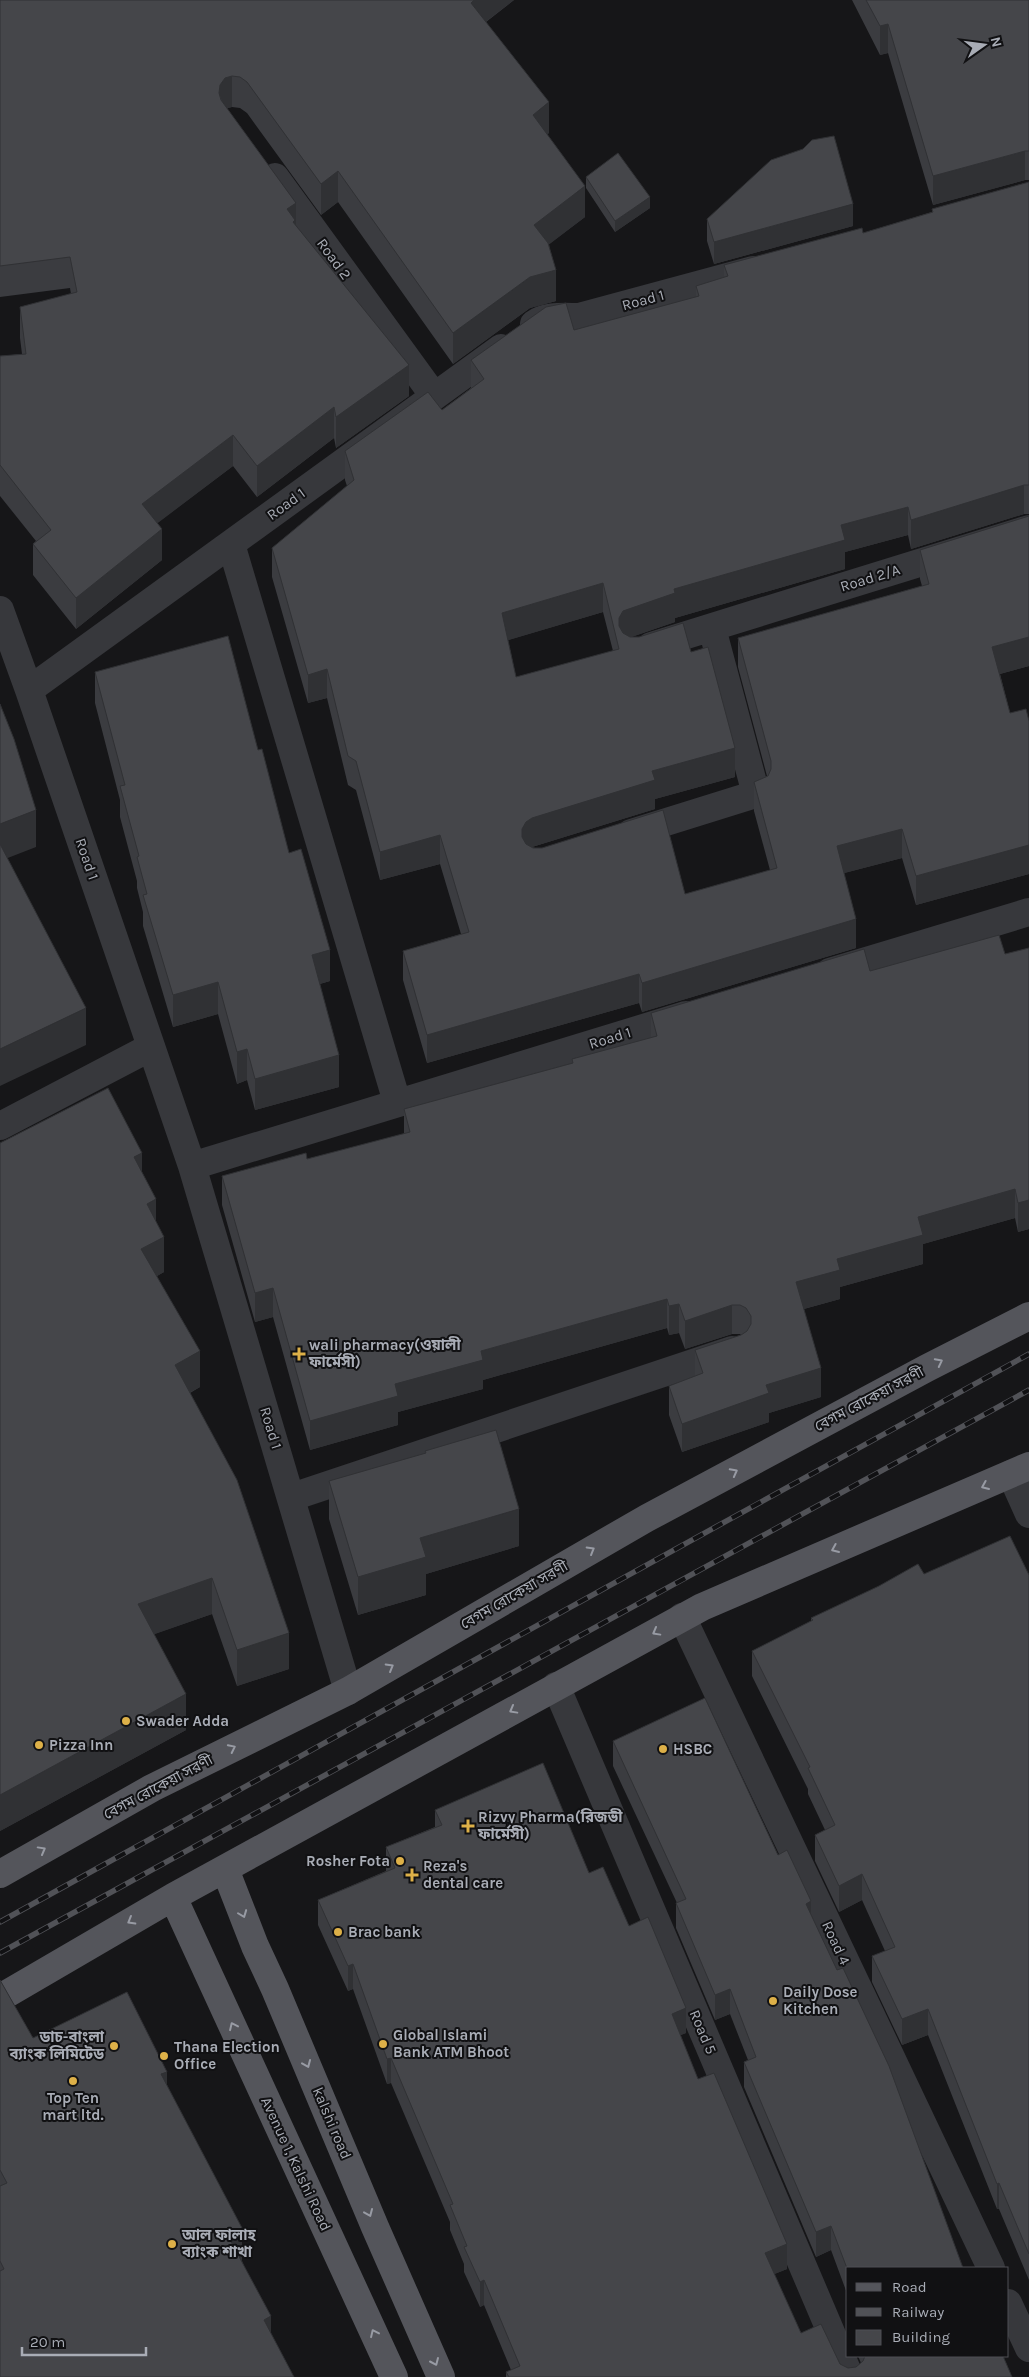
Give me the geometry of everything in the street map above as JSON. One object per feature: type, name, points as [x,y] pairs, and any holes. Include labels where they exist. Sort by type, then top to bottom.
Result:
[{"type":"main road","name":"বেগম রোকেয়া সরণী","points":[[3,1866],[152,1788],[348,1691],[647,1518],[927,1368],[1029,1316]]},
{"type":"main road","points":[[0,1998],[174,1897],[702,1606],[1020,1470]]},
{"type":"main road","name":"kalshi road","points":[[225,1869],[255,1946],[276,1989],[375,2227],[441,2377]]},
{"type":"main road","name":"Avenue 1, Kalshi Road","points":[[174,1897],[394,2377]]},
{"type":"street","name":"Road 2","points":[[258,154],[434,396]]},
{"type":"street","name":"Road 1","points":[[348,1691],[292,1497],[192,1166],[29,690],[538,321],[558,316],[579,317],[780,262]]},
{"type":"street","name":"Road 2/A","points":[[634,651],[1029,529]]},
{"type":"street","points":[[231,544],[397,1102]]},
{"type":"street","points":[[0,610],[29,690]]},
{"type":"street","points":[[604,842],[756,794],[712,628]]},
{"type":"street","points":[[809,978],[1029,912]]},
{"type":"street","name":"Road 1","points":[[192,1166],[713,1007]]},
{"type":"street","points":[[0,1126],[152,1047]]},
{"type":"street","points":[[292,1497],[736,1349]]},
{"type":"street","points":[[1020,1470],[1029,1514]]},
{"type":"street","name":"Road 4","points":[[682,1617],[991,2267]]},
{"type":"street","name":"Road 5","points":[[556,1686],[850,2377]]},
{"type":"street","points":[[1009,2305],[1029,2348]]},
{"type":"building","points":[[0,0],[474,0],[471,3],[549,102],[533,115],[585,186],[534,225],[548,243],[556,270],[530,277],[453,333],[338,171],[321,184],[247,82],[240,77],[232,76],[225,78],[220,85],[219,93],[221,100],[296,203],[287,209],[295,220],[293,222],[409,365],[336,417],[334,407],[257,466],[233,435],[142,504],[162,529],[76,598],[33,544],[51,530],[0,465],[0,356],[26,354],[20,307],[77,292],[70,257],[0,266]]},
{"type":"building","points":[[866,0],[1029,0],[1029,151],[933,176],[888,24],[880,26]]},
{"type":"building","points":[[834,136],[853,204],[714,242],[707,219],[771,160],[803,149],[812,140]]},
{"type":"building","points":[[618,153],[650,197],[615,221],[586,177]]},
{"type":"building","points":[[1029,182],[1029,485],[911,520],[908,507],[841,525],[845,540],[674,589],[675,593],[623,611],[619,618],[619,626],[623,633],[630,637],[639,637],[683,623],[691,652],[708,647],[735,748],[652,771],[655,780],[532,818],[526,822],[522,829],[522,837],[526,844],[533,848],[542,848],[663,810],[685,894],[777,868],[754,782],[768,776],[771,769],[771,761],[738,638],[929,584],[920,550],[1029,516],[1029,637],[992,647],[1010,713],[1026,709],[1029,721],[1029,845],[916,876],[902,829],[837,846],[856,919],[642,983],[639,974],[427,1035],[403,951],[469,932],[440,835],[380,852],[356,761],[348,756],[327,669],[308,675],[272,548],[354,480],[345,451],[428,392],[442,410],[484,379],[471,360],[546,307],[566,303],[574,330],[699,296],[696,286],[728,276],[724,265],[862,228],[863,233],[933,212],[932,209]],"holes":[[[603,583],[619,649],[516,677],[502,613]]]},
{"type":"building","points":[[228,636],[258,750],[262,749],[289,853],[301,849],[330,950],[312,955],[339,1055],[255,1079],[247,1049],[237,1052],[218,982],[173,995],[143,895],[147,894],[137,857],[139,856],[120,786],[125,785],[95,672]]},
{"type":"building","points":[[0,704],[14,739],[36,810],[0,824]]},
{"type":"building","points":[[0,844],[86,1008],[0,1049]]},
{"type":"building","points":[[999,935],[1005,954],[1029,948],[1029,1200],[1018,1203],[1015,1189],[918,1217],[923,1235],[837,1259],[840,1270],[796,1282],[821,1368],[766,1385],[769,1393],[682,1424],[669,1386],[703,1373],[695,1350],[741,1335],[747,1331],[751,1324],[751,1316],[746,1308],[740,1305],[732,1305],[685,1321],[679,1304],[669,1306],[667,1299],[481,1351],[483,1360],[395,1384],[398,1396],[310,1421],[273,1288],[255,1293],[222,1176],[306,1153],[307,1159],[410,1132],[404,1109],[573,1063],[572,1059],[657,1036],[651,1013],[864,949],[870,971]]},
{"type":"building","points":[[108,1088],[142,1153],[134,1157],[156,1199],[147,1204],[164,1237],[141,1249],[200,1351],[175,1365],[237,1480],[289,1633],[237,1650],[212,1578],[138,1604],[186,1694],[0,1795],[0,1143]]},
{"type":"building","points":[[496,1430],[519,1509],[420,1538],[426,1557],[358,1577],[329,1481],[426,1453],[425,1451]]},
{"type":"building","points":[[1010,1536],[1029,1575],[1029,2254],[999,2183],[997,2184],[928,2009],[902,2019],[872,1956],[895,1947],[862,1874],[839,1886],[815,1835],[835,1825],[808,1768],[810,1767],[752,1651],[813,1620],[811,1618],[879,1586],[918,1564],[924,1574]]},
{"type":"building","points":[[705,1698],[778,1855],[787,1850],[811,1901],[806,1904],[837,1970],[843,1968],[889,2066],[963,2267],[846,2267],[831,2226],[816,2232],[744,2062],[756,2057],[730,1989],[715,1995],[676,1903],[686,1899],[613,1741]]},
{"type":"building","points":[[543,1763],[589,1873],[603,1867],[629,1926],[648,1917],[686,2008],[672,2014],[698,2079],[714,2073],[787,2244],[765,2253],[801,2333],[821,2324],[840,2364],[848,2368],[856,2367],[865,2357],[1003,2357],[1012,2377],[509,2377],[506,2372],[520,2366],[484,2280],[480,2282],[464,2247],[467,2246],[450,2205],[453,2204],[391,2058],[387,2059],[353,1964],[348,1966],[318,1900],[395,1868],[386,1847],[442,1825],[435,1810]]},
{"type":"building","points":[[0,1980],[33,2038],[127,1992],[167,2072],[161,2074],[242,2228],[228,2236],[271,2316],[264,2320],[294,2377],[0,2377],[0,2271],[4,2269],[0,2261],[0,2186],[7,2183],[0,2170]]},
{"type":"railway","points":[[0,1922],[1029,1354]]},
{"type":"railway","points":[[0,1953],[1029,1390]]},
{"type":"place","name":"wali pharmacy(ওয়ালী ফার্মেসী)","points":[[299,1354]]},
{"type":"place","name":"Swader Adda","points":[[126,1721]]},
{"type":"place","name":"Pizza Inn","points":[[39,1745]]},
{"type":"place","name":"HSBC","points":[[663,1749]]},
{"type":"place","name":"Rizvy Pharma(রিজভী ফার্মেসী)","points":[[468,1826]]},
{"type":"place","name":"Rosher Fota","points":[[400,1861]]},
{"type":"place","name":"Reza's dental care","points":[[412,1875]]},
{"type":"place","name":"Brac bank","points":[[338,1932]]},
{"type":"place","name":"Daily Dose Kitchen","points":[[773,2001]]},
{"type":"place","name":"Global Islami Bank ATM Bhoot","points":[[383,2044]]},
{"type":"place","name":"ডাচ-বাংলা ব্যাংক লিমিটেড","points":[[114,2046]]},
{"type":"place","name":"Thana Election Office","points":[[164,2056]]},
{"type":"place","name":"Top Ten mart ltd.","points":[[73,2081]]},
{"type":"place","name":"আল ফালাহ ব্যাংক শাখা","points":[[172,2244]]}]
